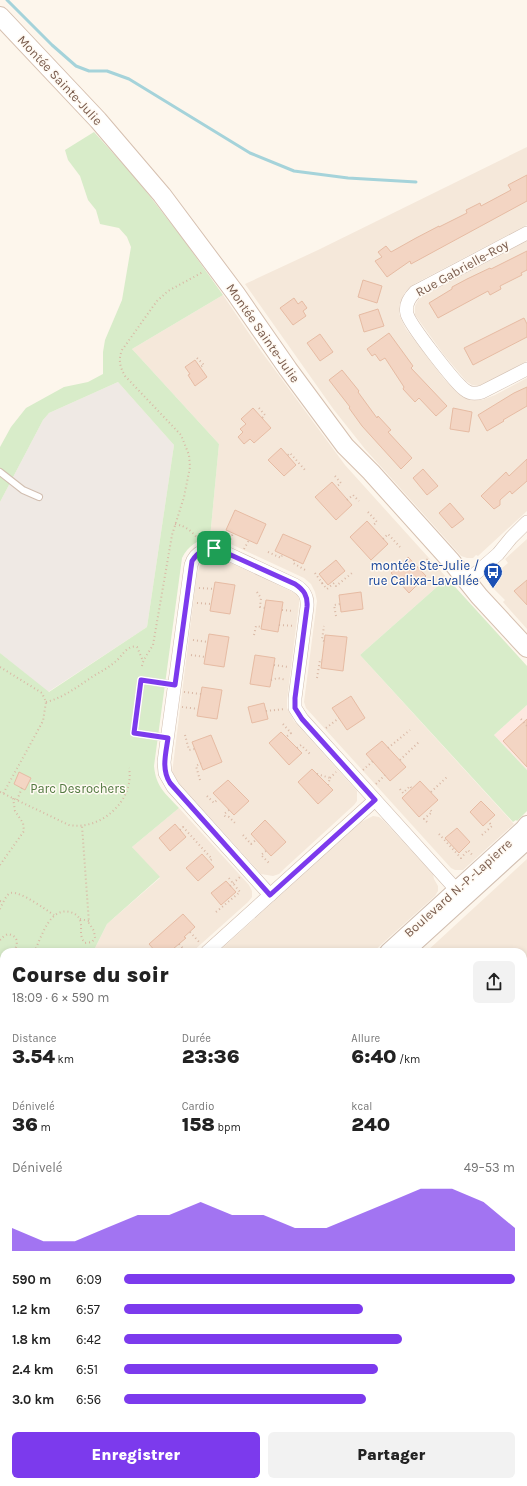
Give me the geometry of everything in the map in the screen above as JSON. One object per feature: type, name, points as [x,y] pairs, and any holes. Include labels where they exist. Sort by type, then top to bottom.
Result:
[{"type":"main road","name":"Montée Sainte-Julie","points":[[0,16],[98,120],[135,162],[244,305],[288,369],[345,446],[390,493],[451,561],[479,596],[527,648]]},
{"type":"street","name":"Rue Gabrielle-Roy","points":[[527,233],[415,292],[408,302],[407,310],[409,320],[435,356],[461,387],[467,391],[475,393],[482,392],[527,370]]},
{"type":"street","points":[[467,581],[498,554],[527,522]]},
{"type":"street","points":[[270,895],[170,783],[164,768],[191,565],[198,553],[208,549],[217,549],[297,585],[304,592],[307,602],[295,698],[296,711],[461,894]]},
{"type":"street","points":[[205,948],[270,895],[375,800]]},
{"type":"street","name":"Boulevard N.-P.-Lapierre","points":[[410,948],[461,894],[526,832]]},
{"type":"street","name":"Boulevard N.-P.-Lapierre","points":[[393,948],[461,894]]},
{"type":"lane","points":[[0,472],[23,490],[39,497]]},
{"type":"lane","points":[[168,738],[134,733],[141,680],[175,685]]},
{"type":"path","points":[[142,666],[143,661],[153,645],[172,535],[184,497],[190,467],[189,455],[181,435],[125,376],[121,368],[119,356],[157,302],[168,292],[214,265]]},
{"type":"path","points":[[198,358],[204,365],[200,367]]},
{"type":"path","points":[[259,408],[266,415],[262,418]]},
{"type":"path","points":[[288,455],[290,453],[305,470]]},
{"type":"path","points":[[335,476],[341,483],[336,487]]},
{"type":"path","points":[[348,500],[353,495],[359,501]]},
{"type":"path","points":[[368,512],[377,522],[372,526]]},
{"type":"path","points":[[175,524],[186,527],[201,542]]},
{"type":"path","points":[[228,544],[233,533]]},
{"type":"path","points":[[383,539],[388,534],[400,547]]},
{"type":"path","points":[[243,551],[249,540]]},
{"type":"path","points":[[268,552],[281,558],[282,555]]},
{"type":"path","points":[[418,568],[431,557]]},
{"type":"path","points":[[294,560],[293,563],[305,570]]},
{"type":"path","points":[[315,573],[327,589],[334,584],[336,586],[352,573]]},
{"type":"path","points":[[257,592],[261,598],[260,607],[265,608]]},
{"type":"path","points":[[336,616],[334,605],[340,604]]},
{"type":"path","points":[[254,635],[256,626],[262,627]]},
{"type":"path","points":[[324,626],[322,640],[324,641]]},
{"type":"path","points":[[46,702],[59,699],[116,662],[126,651],[134,646],[137,648],[143,661]]},
{"type":"path","points":[[317,678],[320,660],[322,660]]},
{"type":"path","points":[[0,667],[42,693],[46,702],[43,721],[3,794]]},
{"type":"path","points":[[324,730],[339,718]]},
{"type":"path","points":[[521,719],[527,726]]},
{"type":"path","points":[[283,724],[292,733],[286,737]]},
{"type":"path","points":[[388,748],[410,730]]},
{"type":"path","points":[[185,735],[189,750],[195,749]]},
{"type":"path","points":[[400,760],[420,741]]},
{"type":"path","points":[[297,748],[301,745],[311,755]]},
{"type":"path","points":[[361,772],[373,761]]},
{"type":"path","points":[[200,780],[196,766],[201,763]]},
{"type":"path","points":[[0,792],[69,825],[82,826],[97,821],[108,815],[116,808],[128,790],[129,768]]},
{"type":"path","points":[[317,774],[330,778],[328,785]]},
{"type":"path","points":[[375,786],[385,775]]},
{"type":"path","points":[[431,792],[448,777]]},
{"type":"path","points":[[400,789],[403,793],[410,786],[412,789]]},
{"type":"path","points":[[17,800],[22,788]]},
{"type":"path","points":[[207,796],[214,803],[218,799]]},
{"type":"path","points":[[0,865],[24,831],[24,826],[15,811],[13,798]]},
{"type":"path","points":[[426,822],[424,819],[432,812],[429,808]]},
{"type":"path","points":[[229,810],[224,814],[230,817],[236,824]]},
{"type":"path","points":[[482,835],[492,826],[488,821]]},
{"type":"path","points":[[80,919],[80,936],[85,943],[92,942],[95,935],[89,921],[82,826]]},
{"type":"path","points":[[180,830],[183,827],[198,843],[212,859],[208,861]]},
{"type":"path","points":[[439,834],[461,858],[468,850]]},
{"type":"path","points":[[242,835],[251,844],[256,840]]},
{"type":"path","points":[[465,846],[476,860]]},
{"type":"path","points":[[266,851],[261,855],[269,864]]},
{"type":"path","points":[[230,886],[242,876]]},
{"type":"path","points":[[216,912],[240,892],[228,877]]},
{"type":"path","points":[[0,909],[8,895],[11,893],[18,894],[40,905],[54,915]]},
{"type":"path","points":[[0,900],[4,902]]},
{"type":"path","points":[[36,948],[50,920],[58,912],[68,912],[77,915],[80,919],[89,921]]},
{"type":"path","points":[[190,932],[203,948]]},
{"type":"path","points":[[0,940],[8,934],[16,937],[17,944],[16,948]]},
{"type":"path","points":[[179,944],[182,948]]},
{"type":"shaded area","points":[[527,147],[527,225],[416,283],[405,292],[400,304],[399,313],[406,329],[444,379],[462,396],[475,400],[482,400],[495,395],[527,378],[527,511],[478,556],[476,555],[473,558],[467,558],[461,556],[365,449],[334,410],[245,284],[318,250]]},
{"type":"shaded area","points":[[527,241],[527,361],[486,383],[478,386],[472,385],[466,381],[444,355],[415,315],[415,306],[418,300],[423,296]]},
{"type":"shaded area","points":[[223,295],[261,351],[345,465],[447,578],[360,655],[514,824],[463,870],[455,870],[451,868],[306,708],[304,702],[317,601],[311,584],[304,578],[222,540],[210,538],[219,444],[132,349]]},
{"type":"shaded area","points":[[118,382],[174,445],[147,627],[48,692],[0,653],[0,502],[43,420],[49,413]]},
{"type":"shaded area","points":[[527,539],[527,629],[503,602],[505,600],[492,587],[491,579],[508,563],[505,559]]},
{"type":"shaded area","points":[[210,556],[216,556],[297,594],[299,604],[287,708],[294,721],[357,791],[357,801],[354,805],[279,874],[273,876],[261,874],[179,783],[172,773],[197,573],[202,560]]},
{"type":"shaded area","points":[[527,705],[527,770],[494,735]]},
{"type":"shaded area","points":[[179,808],[249,885],[252,891],[252,897],[196,948],[95,948],[107,924],[160,878],[132,847]]},
{"type":"shaded area","points":[[373,816],[379,817],[383,820],[433,874],[438,886],[438,891],[435,896],[377,948],[222,948],[361,822]]},
{"type":"shaded area","points":[[527,859],[527,948],[430,948]]},
{"type":"green space","name":"Parc Desrochers","points":[[94,132],[138,181],[183,239],[223,295],[132,349],[219,444],[210,538],[193,544],[182,558],[154,766],[159,785],[165,794],[179,808],[132,847],[160,877],[107,924],[95,948],[0,948],[0,653],[49,692],[147,627],[174,445],[118,382],[49,413],[43,420],[0,502],[0,447],[11,427],[26,408],[64,387],[88,382],[103,374],[103,352],[105,340],[122,300],[131,247],[127,237],[119,228],[100,224],[96,210],[88,200],[80,176],[68,160],[65,150]]},
{"type":"green space","points":[[447,578],[527,666],[527,705],[494,735],[527,770],[527,811],[517,821],[516,820],[513,822],[360,655]]},
{"type":"building","points":[[527,175],[527,201],[411,264],[410,261],[387,277],[375,261],[382,257],[378,252],[386,246],[391,252],[439,226],[467,213],[466,210],[480,203],[481,206],[511,190],[508,185]]},
{"type":"building","points":[[527,251],[527,270],[521,273],[522,275],[500,286],[501,289],[490,295],[488,291],[438,318],[429,303],[452,289],[452,287],[467,279]]},
{"type":"building","points":[[363,280],[382,286],[377,303],[358,297]]},
{"type":"building","points":[[294,298],[298,304],[302,301],[307,308],[303,311],[306,316],[293,325],[280,308]]},
{"type":"building","points":[[378,309],[384,326],[364,332],[359,315]]},
{"type":"building","points":[[524,318],[527,324],[527,337],[473,365],[464,348]]},
{"type":"building","points":[[389,333],[413,366],[411,368],[447,406],[436,416],[419,398],[415,402],[403,389],[404,387],[385,358],[380,361],[375,354],[372,356],[367,349]]},
{"type":"building","points":[[320,334],[333,352],[320,361],[307,343]]},
{"type":"building","points":[[195,360],[207,377],[195,386],[185,367]]},
{"type":"building","points":[[342,370],[359,391],[358,392],[377,418],[378,416],[391,430],[388,432],[412,458],[401,469],[362,426],[349,408],[350,407],[329,380]]},
{"type":"building","points":[[527,387],[527,406],[487,431],[478,415],[514,393]]},
{"type":"building","points":[[253,408],[271,428],[254,443],[250,439],[244,444],[238,437],[243,432],[240,429],[246,424],[241,419]]},
{"type":"building","points":[[453,408],[472,412],[469,432],[450,429]]},
{"type":"building","points":[[281,448],[296,465],[284,476],[268,460]]},
{"type":"building","points":[[527,459],[527,481],[512,494],[510,491],[500,500],[500,505],[494,509],[481,496],[506,472],[509,476]]},
{"type":"building","points":[[423,469],[438,486],[427,495],[413,478]]},
{"type":"building","points":[[332,482],[352,505],[336,520],[315,497]]},
{"type":"building","points":[[450,503],[464,519],[452,528],[439,513]]},
{"type":"building","points":[[235,510],[266,524],[257,544],[226,530]]},
{"type":"building","points":[[367,521],[388,544],[371,560],[350,537]]},
{"type":"building","points":[[283,534],[311,546],[303,564],[275,551]]},
{"type":"building","points":[[408,557],[426,576],[409,593],[391,573]]},
{"type":"building","points":[[336,560],[345,571],[328,585],[319,574]]},
{"type":"building","points":[[527,580],[527,605],[514,591]]},
{"type":"building","points":[[215,582],[235,585],[230,614],[210,611]]},
{"type":"building","points":[[361,592],[363,609],[341,612],[339,595]]},
{"type":"building","points":[[266,600],[283,602],[278,632],[261,629]]},
{"type":"building","points":[[209,634],[229,637],[224,667],[204,664]]},
{"type":"building","points":[[325,635],[347,637],[343,671],[321,668]]},
{"type":"building","points":[[255,655],[275,658],[270,687],[250,684]]},
{"type":"building","points":[[202,687],[222,690],[217,719],[197,716]]},
{"type":"building","points":[[351,696],[365,718],[347,730],[332,708]]},
{"type":"building","points":[[264,703],[268,719],[252,723],[248,707]]},
{"type":"building","points":[[527,719],[527,767],[503,741]]},
{"type":"building","points":[[281,732],[302,753],[289,765],[269,743]]},
{"type":"building","points":[[211,735],[222,762],[203,770],[192,742]]},
{"type":"building","points":[[382,741],[406,767],[390,781],[366,754]]},
{"type":"building","points":[[312,769],[333,790],[318,804],[298,782]]},
{"type":"building","points":[[19,772],[31,778],[25,790],[14,784]]},
{"type":"building","points":[[228,780],[249,801],[234,815],[213,793]]},
{"type":"building","points":[[420,781],[438,800],[419,817],[402,798]]},
{"type":"building","points":[[481,801],[495,815],[483,826],[470,812]]},
{"type":"building","points":[[265,820],[286,842],[271,856],[251,834]]},
{"type":"building","points":[[175,824],[186,837],[170,851],[159,838]]},
{"type":"building","points":[[457,828],[470,842],[459,853],[445,838]]},
{"type":"building","points":[[202,854],[214,867],[198,881],[186,868]]},
{"type":"building","points":[[226,881],[236,892],[221,905],[211,893]]},
{"type":"building","points":[[183,914],[195,927],[184,937],[186,938],[174,948],[152,948],[149,944]]},
{"type":"waterway","points":[[7,0],[52,45],[76,66],[89,71],[107,71],[129,79],[250,153],[294,171],[348,178],[416,182]]},
{"type":"place","name":"montée Ste-Julie / rue Calixa-Lavallée","points":[[493,589]]},
{"type":"route","points":[[214,548],[295,584],[304,592],[307,607],[295,698],[296,711],[375,800],[270,895],[170,783],[164,768],[168,738],[134,733],[141,680],[175,685],[192,561],[198,553],[203,550],[214,548]]}]
